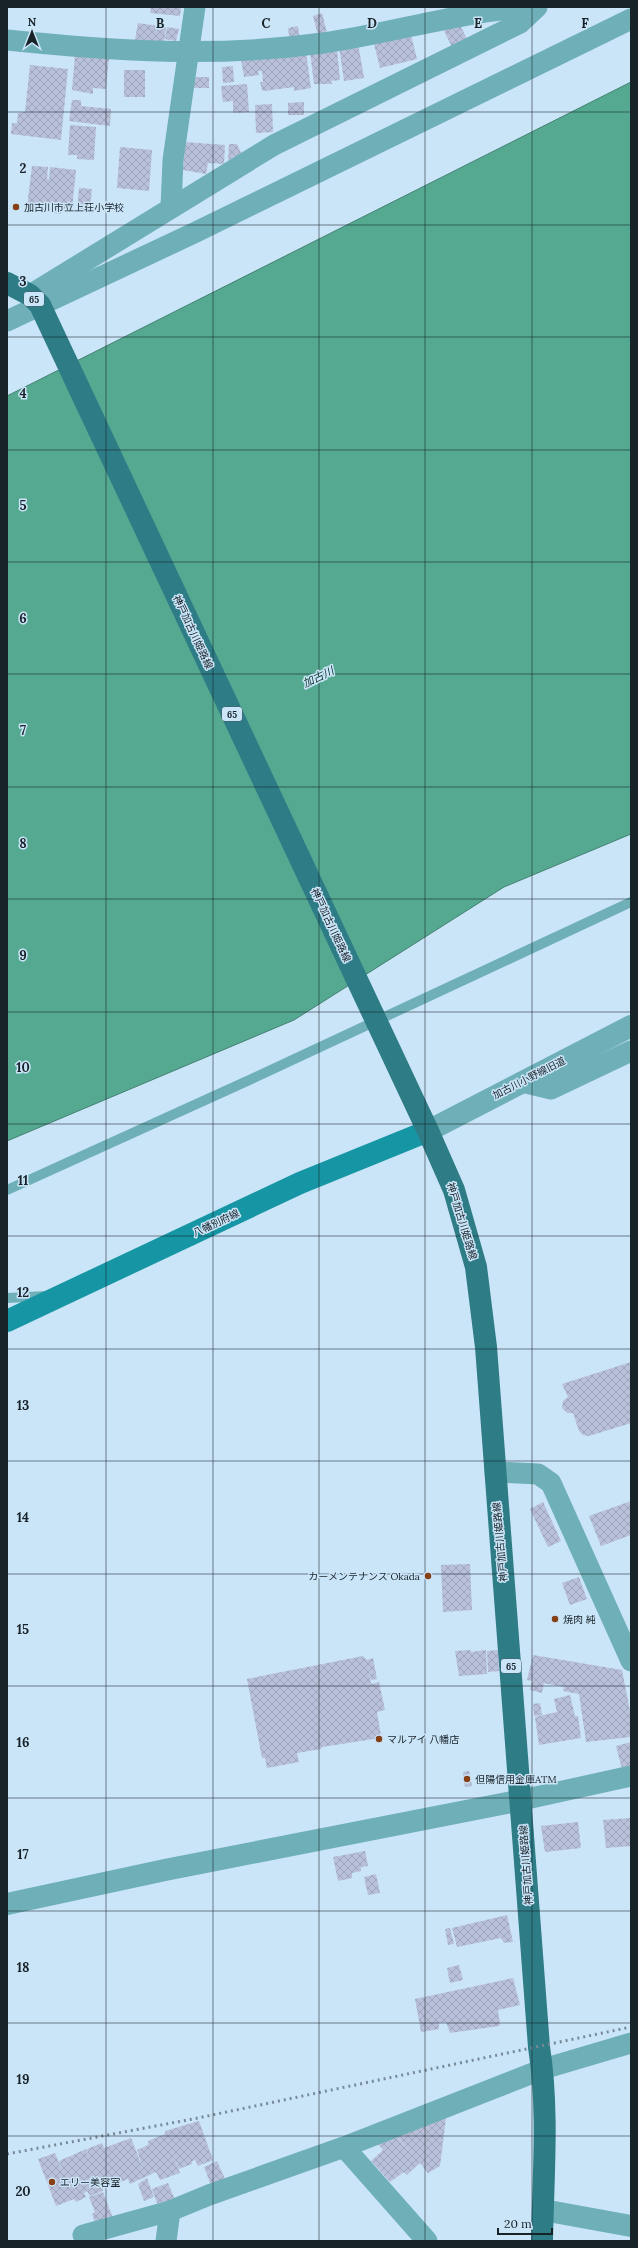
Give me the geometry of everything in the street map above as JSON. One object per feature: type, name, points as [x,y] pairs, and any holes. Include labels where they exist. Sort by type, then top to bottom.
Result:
[{"type":"main road","name":"65","points":[[7,283],[35,300]]},
{"type":"main road","name":"神戸加古川姫路線","points":[[35,300],[50,326],[428,1131],[454,1190],[476,1267],[486,1347],[522,1800],[539,2047],[543,2069],[545,2141],[542,2241]]},
{"type":"main road","name":"八幡別府線","points":[[7,1322],[300,1183],[428,1131]]},
{"type":"street","points":[[170,207],[173,160],[195,7]]},
{"type":"street","points":[[7,40],[89,49],[189,53],[248,52],[325,43],[439,20],[513,8],[537,7]]},
{"type":"street","points":[[7,321],[170,207],[274,145],[520,23],[537,7]]},
{"type":"street","points":[[35,300],[203,228],[631,19]]},
{"type":"street","name":"加古川小野線旧道","points":[[428,1131],[631,1026]]},
{"type":"street","points":[[522,1082],[551,1088],[631,1051]]},
{"type":"street","points":[[495,1472],[538,1474],[551,1482],[631,1661]]},
{"type":"street","points":[[7,1904],[173,1869],[522,1800],[631,1776]]},
{"type":"street","points":[[83,2235],[170,2211],[208,2195],[344,2147],[543,2069],[631,2043]]},
{"type":"street","points":[[344,2147],[427,2241]]},
{"type":"street","points":[[543,2210],[631,2226]]},
{"type":"street","points":[[166,2241],[170,2211]]},
{"type":"lane","points":[[7,1190],[266,1073],[631,902]]},
{"type":"lane","points":[[7,1298],[64,1295]]},
{"type":"water","name":"加古川","points":[[631,82],[631,834],[504,887],[294,1020],[7,1141],[7,396]]},
{"type":"building","points":[[151,7],[181,7],[180,16],[150,13]]},
{"type":"building","points":[[322,13],[328,37],[319,39],[313,16]]},
{"type":"building","points":[[138,23],[166,27],[164,43],[135,40]]},
{"type":"building","points":[[459,23],[467,39],[452,47],[444,31]]},
{"type":"building","points":[[298,26],[300,40],[290,42],[288,28]]},
{"type":"building","points":[[167,27],[179,29],[176,41],[165,39]]},
{"type":"building","points":[[411,35],[417,59],[380,68],[374,44]]},
{"type":"building","points":[[358,43],[364,78],[344,81],[339,46]]},
{"type":"building","points":[[337,49],[340,80],[331,81],[332,84],[314,84],[310,52]]},
{"type":"building","points":[[306,52],[311,88],[294,91],[294,87],[264,91],[262,90],[260,82],[263,82],[262,71],[258,71],[259,75],[244,77],[241,60]]},
{"type":"building","points":[[75,54],[109,58],[106,89],[93,88],[93,94],[72,90]]},
{"type":"building","points":[[30,65],[68,69],[61,140],[11,134],[12,123],[17,123],[18,113],[25,112]]},
{"type":"building","points":[[233,66],[234,82],[223,83],[222,67]]},
{"type":"building","points":[[124,70],[145,70],[145,97],[124,97]]},
{"type":"building","points":[[190,77],[209,77],[209,88],[190,88]]},
{"type":"building","points":[[247,84],[249,112],[233,113],[233,101],[223,102],[221,86]]},
{"type":"building","points":[[72,100],[81,100],[81,106],[111,109],[110,126],[69,121]]},
{"type":"building","points":[[304,102],[304,115],[288,115],[288,103]]},
{"type":"building","points":[[272,104],[273,132],[256,133],[255,105]]},
{"type":"building","points":[[70,125],[96,127],[94,160],[77,159],[77,155],[68,155]]},
{"type":"building","points":[[185,142],[225,145],[224,164],[208,163],[206,174],[183,170]]},
{"type":"building","points":[[229,144],[237,144],[241,153],[228,161]]},
{"type":"building","points":[[120,147],[152,150],[149,191],[117,188]]},
{"type":"building","points":[[32,166],[48,167],[47,179],[49,179],[50,167],[76,170],[72,209],[61,208],[61,214],[48,212],[48,210],[27,207]]},
{"type":"building","points":[[79,188],[92,189],[90,210],[77,209]]},
{"type":"building","points":[[631,1362],[631,1423],[589,1436],[583,1435],[579,1431],[573,1413],[567,1413],[562,1408],[563,1401],[568,1397],[562,1384]]},
{"type":"building","points":[[631,1501],[631,1535],[601,1546],[589,1516]]},
{"type":"building","points":[[543,1502],[561,1541],[548,1547],[530,1509]]},
{"type":"building","points":[[470,1564],[472,1610],[443,1612],[441,1565]]},
{"type":"building","points":[[579,1577],[587,1599],[570,1605],[562,1583]]},
{"type":"building","points":[[471,1650],[471,1652],[486,1650],[487,1674],[459,1676],[455,1651]]},
{"type":"building","points":[[498,1650],[499,1671],[488,1672],[487,1651]]},
{"type":"building","points":[[533,1655],[622,1670],[631,1716],[631,1737],[586,1742],[579,1694],[563,1691],[564,1687],[527,1680]]},
{"type":"building","points":[[363,1656],[367,1660],[373,1658],[377,1679],[371,1680],[368,1664],[371,1684],[379,1682],[385,1710],[377,1712],[381,1736],[380,1738],[322,1747],[321,1749],[297,1753],[299,1762],[267,1768],[265,1758],[262,1758],[247,1679]]},
{"type":"building","points":[[532,1681],[544,1683],[542,1693],[530,1690]]},
{"type":"building","points":[[570,1695],[575,1716],[578,1716],[581,1738],[539,1745],[535,1717],[557,1712],[554,1699]]},
{"type":"building","points":[[540,1703],[542,1715],[534,1716],[533,1704]]},
{"type":"building","points":[[631,1742],[631,1766],[622,1769],[616,1746]]},
{"type":"building","name":"但陽信用金庫ATM","points":[[469,1771],[472,1786],[465,1787],[463,1772]]},
{"type":"building","points":[[631,1818],[631,1846],[606,1848],[603,1820]]},
{"type":"building","points":[[578,1822],[581,1848],[545,1852],[541,1826]]},
{"type":"building","points":[[365,1851],[368,1866],[361,1867],[361,1871],[352,1873],[352,1878],[338,1881],[333,1857]]},
{"type":"building","points":[[376,1874],[380,1893],[368,1895],[364,1877]]},
{"type":"building","points":[[507,1915],[513,1942],[504,1943],[501,1938],[457,1947],[452,1928]]},
{"type":"building","points":[[450,1928],[454,1944],[448,1945],[445,1929]]},
{"type":"building","points":[[459,1965],[463,1980],[450,1983],[447,1968]]},
{"type":"building","points":[[513,1978],[520,2005],[498,2010],[499,2026],[450,2033],[446,2022],[439,2023],[439,2029],[421,2032],[415,1999]]},
{"type":"building","points":[[447,2110],[440,2166],[428,2173],[420,2163],[407,2175],[404,2172],[390,2182],[371,2161],[383,2150],[377,2143],[391,2131],[416,2159],[392,2131]]},
{"type":"building","points":[[199,2121],[213,2160],[198,2166],[195,2160],[192,2161],[192,2164],[179,2169],[170,2147],[180,2173],[160,2180],[156,2172],[130,2184],[128,2179],[102,2189],[103,2191],[90,2196],[87,2191],[84,2193],[86,2197],[76,2202],[74,2199],[56,2206],[38,2159],[55,2153],[64,2175],[59,2161],[86,2149],[89,2156],[87,2149],[102,2143],[104,2148],[131,2138],[144,2171],[137,2150],[148,2145],[148,2141],[165,2134],[165,2131]]},
{"type":"building","points":[[217,2161],[225,2179],[211,2185],[204,2167]]},
{"type":"building","points":[[147,2178],[154,2197],[144,2201],[138,2184]]},
{"type":"building","points":[[168,2183],[175,2200],[158,2206],[152,2189]]},
{"type":"building","points":[[103,2192],[113,2218],[96,2225],[92,2214],[95,2212],[89,2197]]},
{"type":"railway","points":[[7,2154],[198,2118],[631,2027]]},
{"type":"place","name":"加古川市立上荘小学校","points":[[16,207]]},
{"type":"place","name":"カーメンテナンス Okada","points":[[428,1576]]},
{"type":"place","name":"焼肉 純","points":[[555,1619]]},
{"type":"place","name":"マルアイ 八幡店","points":[[379,1739]]},
{"type":"place","name":"但陽信用金庫ATM","points":[[467,1779]]},
{"type":"place","name":"エリー美容室","points":[[52,2182]]}]
